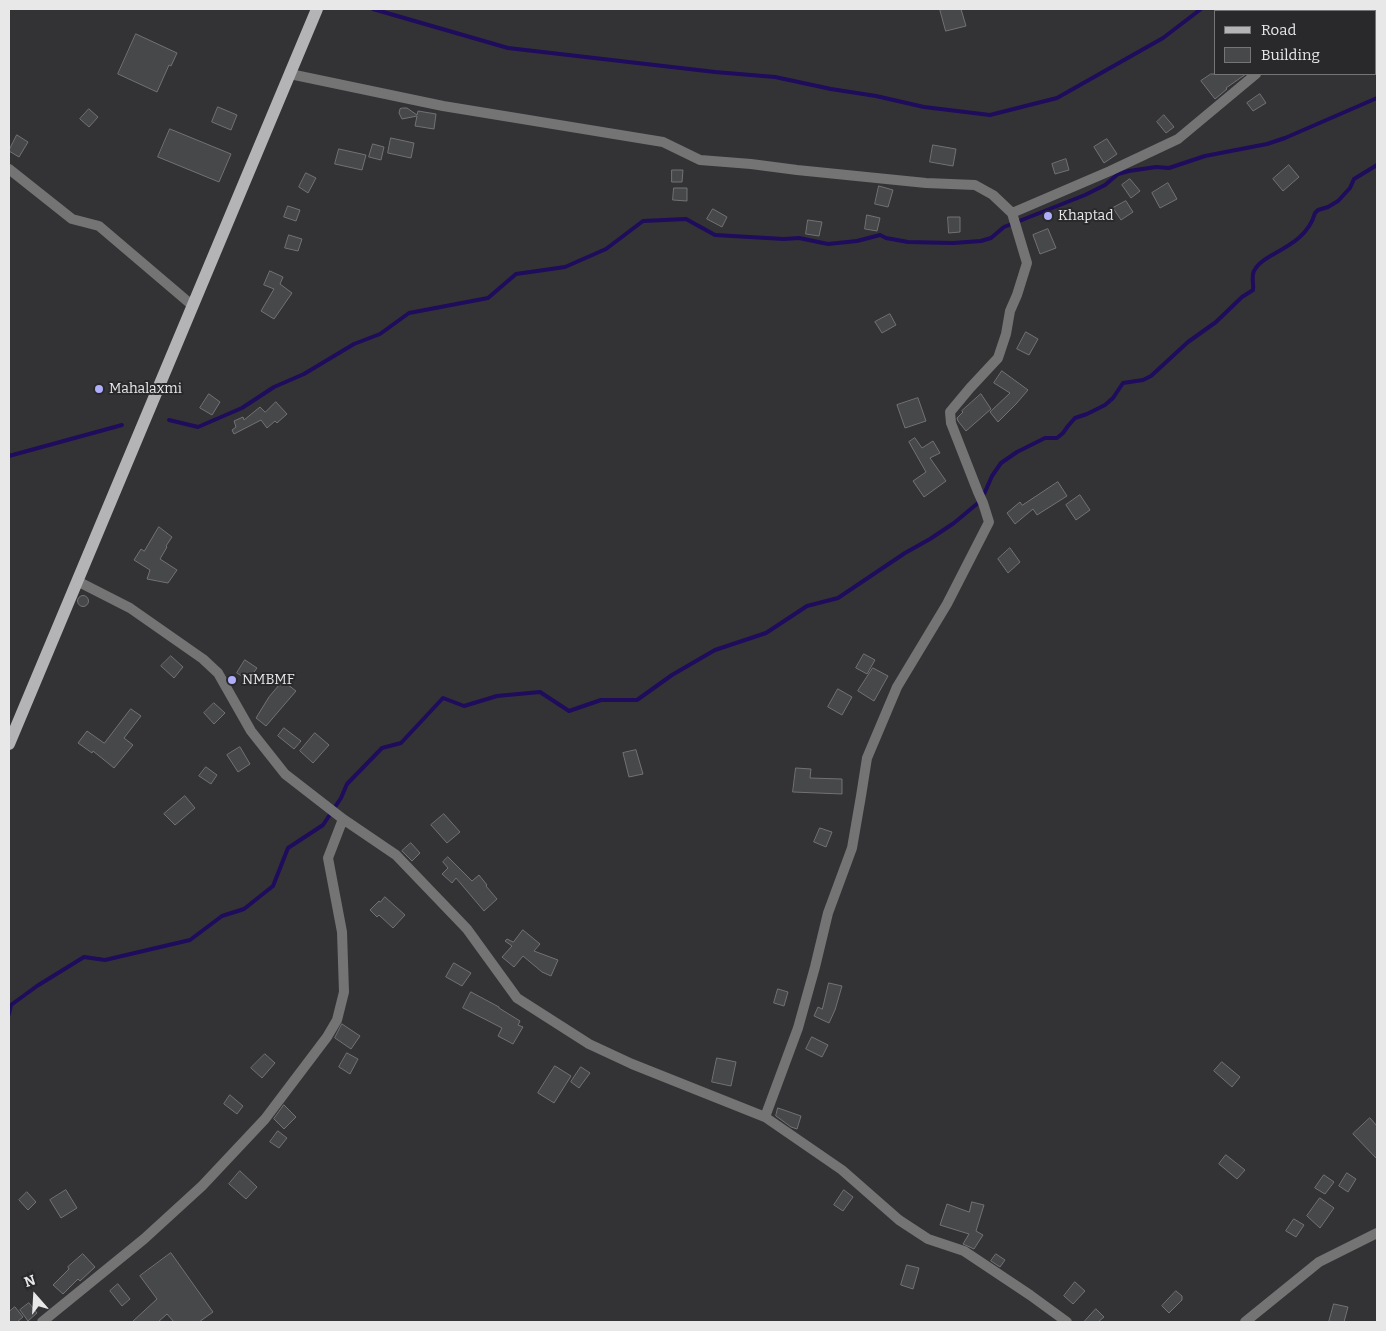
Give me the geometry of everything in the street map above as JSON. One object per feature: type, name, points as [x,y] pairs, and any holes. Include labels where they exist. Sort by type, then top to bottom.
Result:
[{"type":"main road","points":[[9,744],[318,9]]},
{"type":"street","points":[[290,74],[443,106],[663,142],[700,160],[926,183],[975,185],[994,195],[1013,216],[1027,263],[1010,311],[1006,334],[998,358],[950,412],[952,423],[989,522],[947,604],[897,687],[867,758],[852,848],[828,913],[798,1028],[765,1117]]},
{"type":"street","points":[[1013,216],[1178,139],[1255,75]]},
{"type":"street","points":[[9,169],[72,218],[98,226],[193,306]]},
{"type":"street","points":[[77,581],[130,608],[203,659],[218,674],[252,731],[285,774],[396,855],[467,929],[518,998],[589,1044],[632,1064],[765,1117],[842,1170],[898,1220],[928,1240],[964,1252],[1030,1295],[1067,1322]]},
{"type":"street","points":[[42,1322],[144,1239],[202,1186],[265,1119],[327,1037],[337,1020],[344,992],[342,932],[328,858],[336,813]]},
{"type":"street","points":[[1245,1322],[1320,1262],[1377,1233]]},
{"type":"building","points":[[940,9],[961,9],[966,26],[946,31]]},
{"type":"building","points":[[136,34],[177,53],[171,66],[169,65],[157,92],[118,74]]},
{"type":"building","points":[[1211,74],[1245,75],[1226,88],[1215,99],[1201,81]]},
{"type":"building","points":[[1260,94],[1266,103],[1253,111],[1247,103]]},
{"type":"building","points":[[218,107],[237,115],[231,130],[212,122]]},
{"type":"building","points":[[407,108],[417,115],[418,111],[436,114],[434,129],[415,126],[417,116],[402,119],[399,113],[400,109]]},
{"type":"building","points":[[89,109],[98,117],[89,127],[80,119]]},
{"type":"building","points":[[1164,115],[1174,127],[1166,133],[1157,122]]},
{"type":"building","points":[[170,129],[231,154],[219,182],[158,157]]},
{"type":"building","points":[[17,135],[28,142],[19,157],[9,151]]},
{"type":"building","points":[[391,138],[414,143],[411,158],[388,153]]},
{"type":"building","points":[[1107,139],[1117,154],[1104,163],[1094,147]]},
{"type":"building","points":[[373,144],[384,147],[381,160],[369,157]]},
{"type":"building","points":[[933,145],[956,149],[953,166],[930,162]]},
{"type":"building","points":[[339,149],[366,155],[362,170],[335,164]]},
{"type":"building","points":[[1066,159],[1069,170],[1055,174],[1052,164]]},
{"type":"building","points":[[1289,165],[1299,177],[1283,191],[1273,179]]},
{"type":"building","points":[[672,170],[683,170],[682,182],[672,182]]},
{"type":"building","points":[[306,173],[316,178],[308,193],[299,187]]},
{"type":"building","points":[[1130,179],[1140,191],[1131,198],[1122,185]]},
{"type":"building","points":[[1168,183],[1177,199],[1160,208],[1152,193]]},
{"type":"building","points":[[879,186],[893,190],[888,207],[875,204]]},
{"type":"building","points":[[674,188],[687,188],[687,201],[673,200]]},
{"type":"building","points":[[1126,201],[1133,212],[1121,220],[1113,208]]},
{"type":"building","points":[[288,206],[300,210],[296,221],[284,217]]},
{"type":"building","points":[[713,209],[727,217],[722,227],[707,219]]},
{"type":"building","points":[[867,215],[880,218],[877,231],[865,229]]},
{"type":"building","points":[[948,217],[960,217],[960,232],[949,233]]},
{"type":"building","points":[[808,220],[822,222],[819,236],[806,234]]},
{"type":"building","points":[[1048,229],[1056,248],[1040,254],[1033,235]]},
{"type":"building","points":[[289,235],[302,239],[298,251],[285,248]]},
{"type":"building","points":[[270,271],[283,277],[280,284],[292,293],[274,319],[261,311],[274,289],[264,285]]},
{"type":"building","points":[[890,314],[896,325],[882,333],[875,322]]},
{"type":"building","points":[[1026,332],[1038,339],[1029,355],[1017,349]]},
{"type":"building","points":[[1002,371],[1028,390],[998,422],[990,412],[1010,393],[994,383]]},
{"type":"building","points":[[209,394],[220,402],[212,415],[200,408]]},
{"type":"building","points":[[981,394],[991,409],[966,431],[957,418]]},
{"type":"building","points":[[918,398],[926,421],[905,428],[897,405]]},
{"type":"building","points":[[276,402],[287,414],[277,423],[275,421],[267,428],[261,420],[234,434],[232,430],[236,427],[234,421],[243,417],[244,420],[260,407],[265,412]]},
{"type":"building","points":[[915,438],[922,448],[933,441],[940,453],[930,458],[946,481],[924,497],[913,481],[926,472],[909,442]]},
{"type":"building","points":[[1058,482],[1067,496],[1037,515],[1033,509],[1015,524],[1007,513],[1020,502],[1022,505]]},
{"type":"building","points":[[1080,495],[1090,510],[1076,520],[1066,505]]},
{"type":"building","points":[[159,527],[172,537],[160,559],[177,570],[168,583],[147,579],[150,570],[134,560],[141,549],[144,551]]},
{"type":"building","points":[[1010,548],[1020,562],[1008,573],[998,559]]},
{"type":"building","points":[[81,596],[85,596],[88,601],[87,605],[81,606],[78,603],[78,599]]},
{"type":"building","points":[[864,654],[875,660],[867,674],[856,668]]},
{"type":"building","points":[[171,656],[183,667],[174,678],[161,666]]},
{"type":"building","points":[[245,660],[257,668],[248,680],[237,673]]},
{"type":"building","points":[[873,668],[888,676],[874,701],[858,691]]},
{"type":"building","points":[[283,681],[296,691],[266,726],[256,718],[269,697]]},
{"type":"building","points":[[838,689],[852,697],[842,715],[828,707]]},
{"type":"building","points":[[214,703],[225,713],[214,724],[204,713]]},
{"type":"building","points":[[131,709],[141,716],[124,738],[133,745],[114,768],[93,751],[92,753],[78,743],[87,731],[104,743]]},
{"type":"building","points":[[284,728],[301,741],[294,749],[278,736]]},
{"type":"building","points":[[315,733],[329,745],[313,763],[300,751]]},
{"type":"building","points":[[240,747],[250,764],[238,772],[227,755]]},
{"type":"building","points":[[636,750],[643,774],[629,777],[623,753]]},
{"type":"building","points":[[206,767],[217,775],[211,784],[199,776]]},
{"type":"building","points":[[796,768],[811,769],[810,778],[842,779],[842,794],[793,792]]},
{"type":"building","points":[[185,796],[195,808],[175,825],[164,814]]},
{"type":"building","points":[[444,814],[460,832],[447,843],[431,825]]},
{"type":"building","points":[[820,828],[832,832],[826,847],[814,842]]},
{"type":"building","points":[[411,843],[420,853],[412,861],[402,851]]},
{"type":"building","points":[[448,857],[472,881],[479,875],[497,899],[484,911],[456,878],[452,883],[442,874],[448,868],[443,862]]},
{"type":"building","points":[[385,897],[405,915],[393,928],[379,915],[377,917],[370,910]]},
{"type":"building","points":[[523,930],[540,944],[534,951],[558,960],[551,976],[542,972],[523,956],[514,967],[502,957],[512,946],[505,941],[507,939],[513,942]]},
{"type":"building","points":[[454,963],[471,973],[462,986],[446,977]]},
{"type":"building","points":[[829,983],[842,986],[829,1023],[814,1016],[818,1007],[822,1009]]},
{"type":"building","points":[[778,989],[788,992],[784,1006],[774,1003]]},
{"type":"building","points":[[471,992],[520,1021],[518,1025],[523,1027],[513,1044],[498,1036],[502,1028],[463,1008]]},
{"type":"building","points":[[342,1024],[360,1036],[351,1049],[335,1038]]},
{"type":"building","points":[[812,1037],[828,1045],[822,1057],[806,1049]]},
{"type":"building","points":[[347,1053],[358,1059],[350,1074],[339,1067]]},
{"type":"building","points":[[265,1054],[275,1063],[262,1078],[251,1068]]},
{"type":"building","points":[[717,1058],[736,1062],[731,1086],[712,1082]]},
{"type":"building","points":[[1222,1062],[1240,1077],[1232,1087],[1214,1071]]},
{"type":"building","points":[[555,1066],[571,1076],[554,1103],[538,1093]]},
{"type":"building","points":[[581,1067],[590,1073],[579,1088],[571,1082]]},
{"type":"building","points":[[230,1095],[243,1106],[237,1114],[224,1104]]},
{"type":"building","points":[[284,1105],[296,1117],[284,1129],[274,1119]]},
{"type":"building","points":[[778,1108],[801,1116],[797,1129],[776,1116]]},
{"type":"building","points":[[1370,1118],[1377,1126],[1377,1159],[1353,1134]]},
{"type":"building","points":[[278,1131],[287,1138],[279,1148],[270,1142]]},
{"type":"building","points":[[1226,1155],[1245,1170],[1237,1179],[1219,1164]]},
{"type":"building","points":[[240,1171],[257,1187],[246,1199],[229,1184]]},
{"type":"building","points":[[1347,1173],[1356,1179],[1348,1192],[1339,1186]]},
{"type":"building","points":[[1324,1175],[1334,1182],[1325,1194],[1315,1188]]},
{"type":"building","points":[[66,1190],[77,1208],[61,1218],[50,1200]]},
{"type":"building","points":[[844,1190],[853,1197],[843,1211],[834,1205]]},
{"type":"building","points":[[27,1192],[36,1202],[28,1210],[19,1200]]},
{"type":"building","points":[[1320,1198],[1334,1208],[1320,1228],[1307,1216]]},
{"type":"building","points":[[972,1202],[984,1205],[976,1231],[983,1235],[974,1249],[963,1244],[969,1234],[940,1225],[947,1204],[969,1212]]},
{"type":"building","points":[[1294,1219],[1304,1225],[1296,1237],[1286,1231]]},
{"type":"building","points":[[171,1253],[213,1312],[199,1322],[174,1322],[167,1314],[158,1322],[132,1322],[157,1299],[140,1276]]},
{"type":"building","points":[[83,1254],[95,1267],[80,1281],[78,1279],[63,1294],[53,1285],[69,1269],[68,1267]]},
{"type":"building","points":[[996,1254],[1005,1260],[1000,1267],[991,1261]]},
{"type":"building","points":[[907,1265],[919,1268],[913,1289],[901,1285]]},
{"type":"building","points":[[1075,1282],[1085,1291],[1073,1304],[1064,1296]]},
{"type":"building","points":[[118,1284],[130,1299],[122,1306],[110,1291]]},
{"type":"building","points":[[1176,1291],[1182,1296],[1182,1300],[1169,1313],[1162,1306]]},
{"type":"building","points":[[29,1303],[37,1313],[28,1321],[20,1310]]},
{"type":"building","points":[[1334,1304],[1348,1307],[1344,1322],[1329,1322]]},
{"type":"building","points":[[15,1307],[23,1317],[17,1322],[9,1322],[9,1312]]},
{"type":"building","points":[[1096,1309],[1104,1317],[1098,1322],[1084,1322]]},
{"type":"waterway","points":[[373,9],[508,48],[715,72],[775,77],[924,107],[990,115],[1057,98],[1163,38],[1201,9]]},
{"type":"waterway","points":[[169,420],[198,427],[242,408],[274,387],[304,374],[354,344],[380,334],[409,313],[488,298],[516,274],[565,267],[606,249],[643,221],[686,219],[715,235],[784,239],[799,238],[828,244],[857,241],[880,235],[908,242],[953,243],[981,241],[991,238],[1004,227],[1085,195],[1105,185],[1118,174],[1156,167],[1169,168],[1205,156],[1267,144],[1377,98]]},
{"type":"waterway","points":[[9,1014],[11,1005],[37,986],[84,957],[105,960],[190,940],[222,916],[244,909],[273,886],[288,848],[323,825],[341,798],[347,784],[382,748],[401,743],[443,698],[464,706],[497,696],[540,692],[569,711],[601,700],[637,700],[672,675],[715,650],[766,633],[807,606],[838,598],[954,523],[978,503],[1001,463],[1017,452],[1045,438],[1057,438],[1075,418],[1105,405],[1113,398],[1123,383],[1143,380],[1151,376],[1188,342],[1216,322],[1242,297],[1253,290],[1253,273],[1259,264],[1304,233],[1318,210],[1338,201],[1350,188],[1354,179],[1377,165]]},
{"type":"waterway","points":[[9,456],[122,425]]},
{"type":"place","name":"Khaptad","points":[[1048,216]]},
{"type":"place","name":"Mahalaxmi","points":[[99,389]]},
{"type":"place","name":"NMBMF","points":[[232,680]]}]
